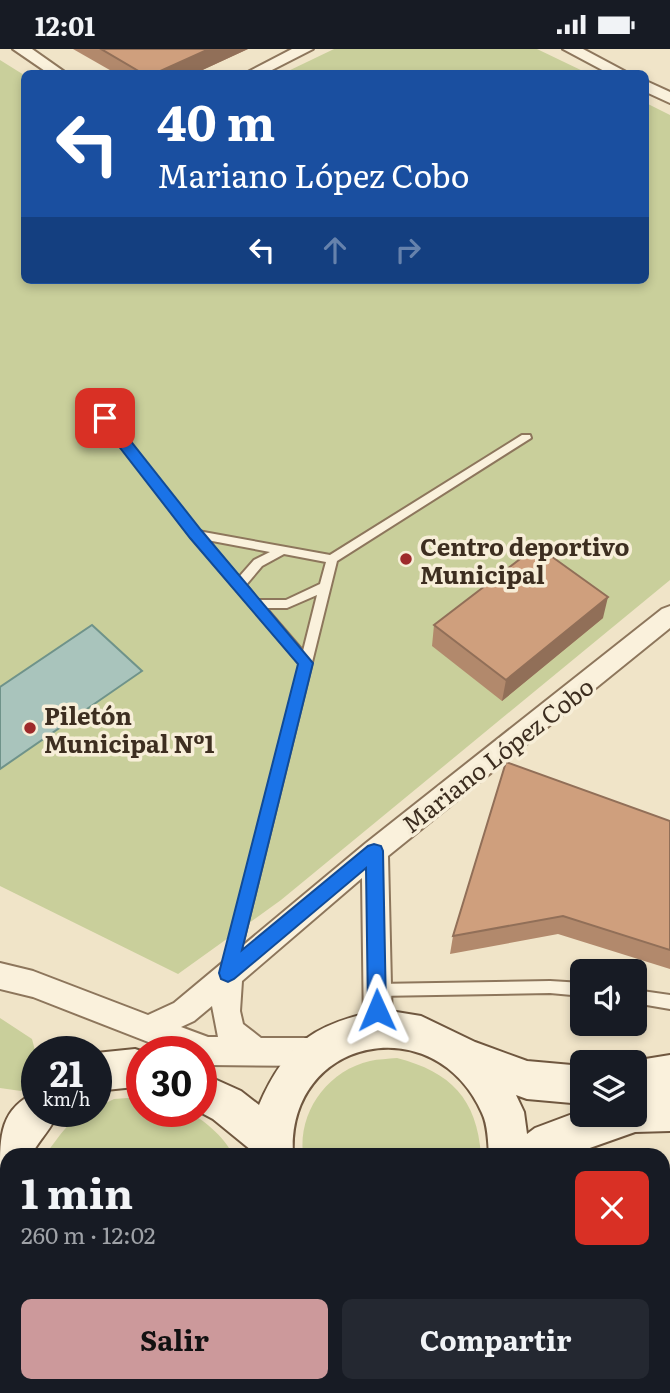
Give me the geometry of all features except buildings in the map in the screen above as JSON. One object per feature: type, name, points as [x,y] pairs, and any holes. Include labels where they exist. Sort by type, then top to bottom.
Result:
[{"type":"main road","points":[[271,1148],[277,1106],[293,1076],[317,1052],[346,1036],[378,1029],[411,1030],[442,1040],[470,1059],[527,1080],[570,1084]]},
{"type":"main road","points":[[470,1059],[497,1092],[510,1132],[510,1148]]},
{"type":"main road","points":[[647,1076],[670,1073]]},
{"type":"main road","points":[[217,1100],[227,1105],[271,1148]]},
{"type":"main road","points":[[647,1112],[670,1111]]},
{"type":"main road","points":[[13,1148],[24,1127]]},
{"type":"main road","points":[[542,1148],[549,1142],[592,1127]]},
{"type":"street","points":[[21,49],[53,70]]},
{"type":"street","points":[[260,70],[305,49]]},
{"type":"street","points":[[571,49],[614,70]]},
{"type":"street","points":[[649,88],[670,98]]},
{"type":"street","name":"Mariano López Cobo","points":[[147,1029],[184,1012],[374,851],[670,615]]},
{"type":"street","points":[[374,851],[378,1029]]},
{"type":"street","points":[[228,973],[226,1011],[230,1032],[257,1052]]},
{"type":"street","points":[[0,976],[33,984],[208,1051],[317,1052]]},
{"type":"lane","points":[[105,418],[195,534],[306,663]]},
{"type":"lane","points":[[195,534],[332,559],[526,437]]},
{"type":"lane","points":[[239,585],[258,563],[283,550]]},
{"type":"lane","points":[[228,973],[332,559]]},
{"type":"lane","points":[[255,604],[287,604],[326,586]]},
{"type":"lane","points":[[377,991],[550,987],[570,989]]},
{"type":"lane","points":[[647,998],[670,1002]]},
{"type":"green space","points":[[334,49],[537,49],[581,70],[290,70]]},
{"type":"green space","name":"Centro deportivo Municipal","points":[[0,60],[21,73],[21,284],[649,284],[649,104],[670,115],[670,580],[281,900],[178,974],[0,886]]},
{"type":"green space","points":[[0,1018],[27,1036],[21,1036],[21,1091],[0,1088]]},
{"type":"green space","points":[[397,1058],[432,1071],[446,1080],[467,1103],[474,1118],[480,1148],[303,1148],[305,1124],[318,1096],[341,1074],[373,1060]]},
{"type":"green space","points":[[126,1098],[126,1127],[210,1127],[229,1148],[50,1148],[67,1127],[112,1127],[112,1100]]},
{"type":"water","name":"Piletón Municipal Nº1","points":[[92,625],[142,671],[0,769],[0,687]]},
{"type":"place","name":"Centro deportivo Municipal","points":[[406,559]]},
{"type":"place","name":"Piletón Municipal Nº1","points":[[30,728]]},
{"type":"route","points":[[105,418],[195,534],[306,663],[228,973],[374,851],[377,1010]]}]
